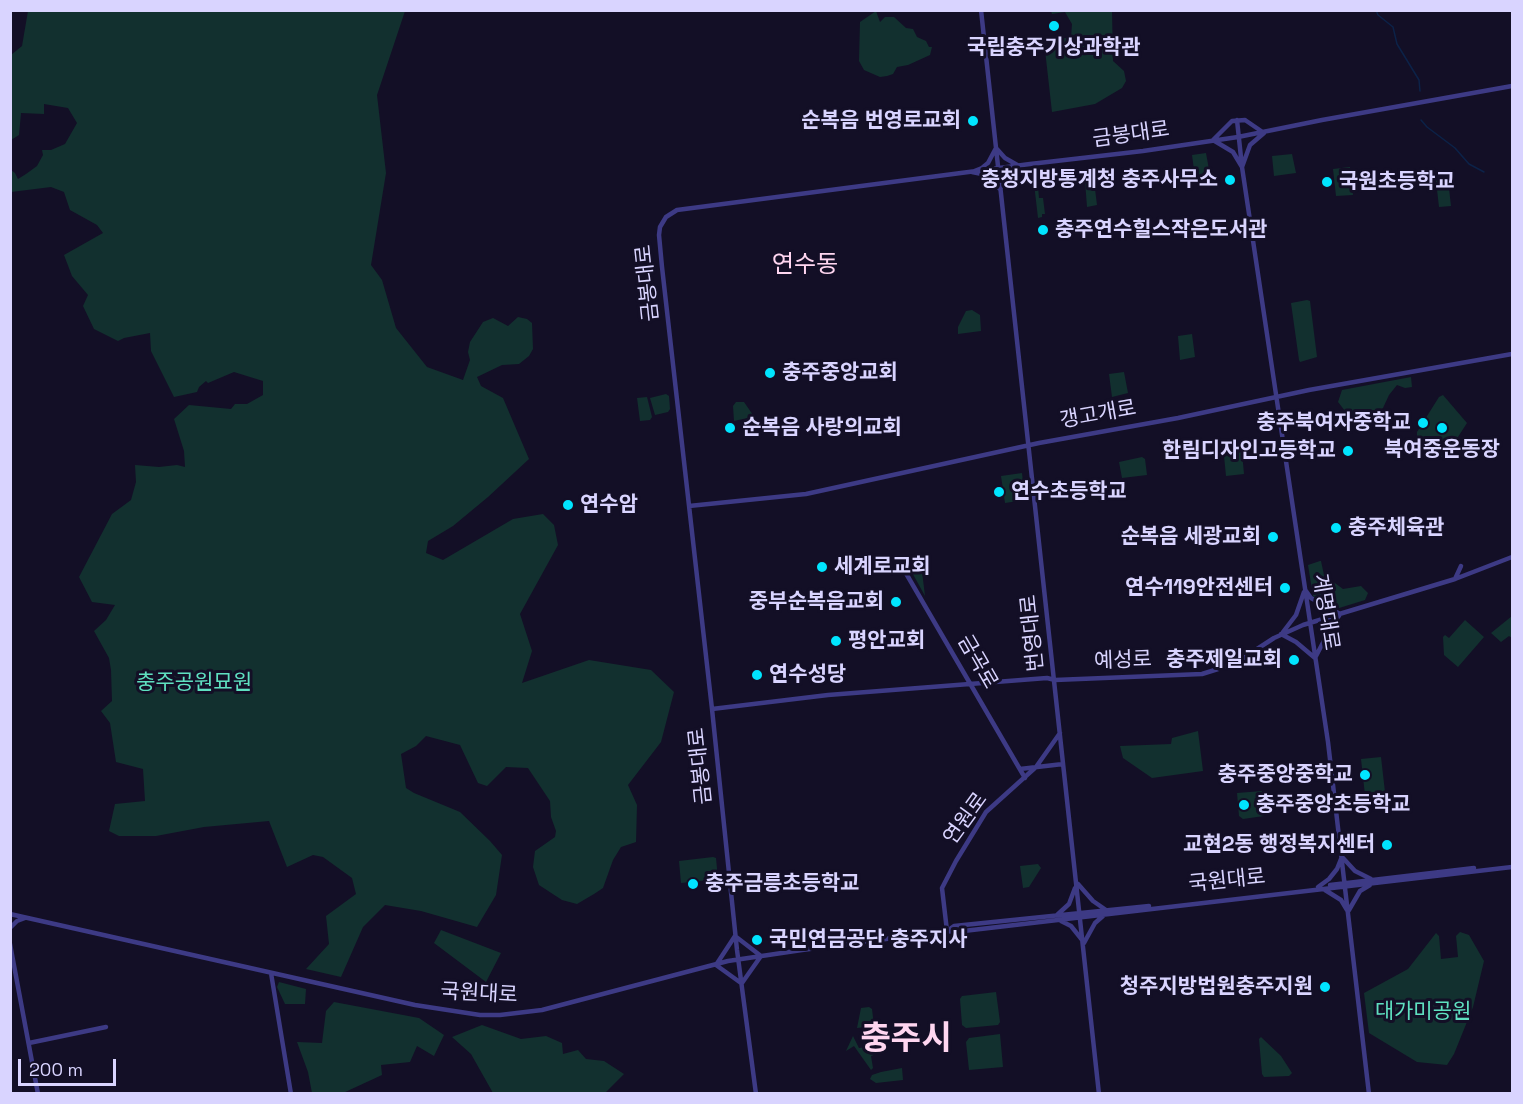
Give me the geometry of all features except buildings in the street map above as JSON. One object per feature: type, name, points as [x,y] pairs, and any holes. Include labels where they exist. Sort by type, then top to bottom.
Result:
[{"type":"street","name":"번영대로","points":[[981,10],[1099,1094]]},
{"type":"street","name":"금봉대로","points":[[756,1094],[735,936],[659,235],[660,227],[666,217],[677,210],[998,168],[1143,152],[1238,137],[1512,86]]},
{"type":"street","points":[[1232,120],[1245,120],[1264,132],[1250,145],[1242,167],[1233,152],[1213,140],[1232,120]]},
{"type":"street","name":"계명대로","points":[[1237,120],[1346,885],[1369,1094]]},
{"type":"street","points":[[996,148],[1005,158],[1019,166],[1007,177],[1000,189],[990,179],[972,172],[982,168],[996,148]]},
{"type":"street","name":"갱고개로","points":[[689,506],[806,494],[1029,445],[1187,416],[1276,396],[1512,354]]},
{"type":"street","name":"예성로","points":[[712,709],[828,695],[1047,678],[1055,680],[1202,674],[1234,664],[1281,634],[1455,579],[1512,556]]},
{"type":"street","name":"금곡로","points":[[900,563],[1024,778]]},
{"type":"street","points":[[1455,579],[1461,566]]},
{"type":"street","points":[[1305,589],[1311,598],[1340,614],[1315,658],[1296,642],[1281,634],[1296,615],[1305,589]]},
{"type":"street","name":"연원로","points":[[947,931],[943,885],[956,861],[986,812],[1036,766],[1060,732]]},
{"type":"street","points":[[1020,769],[1063,764]]},
{"type":"street","points":[[1342,857],[1355,871],[1373,882],[1360,891],[1348,912],[1341,900],[1320,888],[1337,869],[1342,857]]},
{"type":"street","name":"국원대로","points":[[10,914],[415,1005],[465,1013],[500,1015],[522,1014],[562,1005],[738,959],[947,931],[955,932],[1081,915],[1512,865]]},
{"type":"street","points":[[1077,883],[1106,912],[1095,923],[1084,943],[1071,926],[1057,918],[1070,902],[1077,883]]},
{"type":"street","points":[[10,928],[17,921],[25,918]]},
{"type":"street","points":[[735,936],[761,956],[741,983],[716,965],[735,936]]},
{"type":"street","points":[[10,944],[38,1094]]},
{"type":"street","points":[[271,973],[291,1094]]},
{"type":"street","points":[[29,1043],[106,1027]]},
{"type":"green space","name":"충주공원묘원","points":[[28,11],[405,11],[377,95],[386,173],[371,265],[382,280],[396,328],[427,367],[463,380],[470,360],[468,352],[470,342],[483,322],[493,318],[508,326],[518,317],[532,323],[533,349],[529,356],[519,364],[502,365],[477,377],[481,386],[503,398],[529,459],[453,526],[428,541],[426,553],[443,560],[513,519],[543,514],[554,525],[558,545],[520,614],[532,651],[522,683],[589,660],[651,670],[674,692],[661,742],[628,785],[637,805],[636,842],[621,847],[613,860],[603,888],[594,894],[577,904],[562,900],[539,885],[533,867],[535,851],[555,837],[556,831],[551,817],[550,801],[528,768],[506,767],[487,786],[478,783],[460,745],[426,736],[416,746],[401,754],[406,788],[460,812],[502,855],[496,895],[477,927],[421,911],[385,905],[363,927],[341,977],[306,969],[329,944],[326,916],[356,894],[352,878],[323,857],[313,855],[287,867],[269,821],[204,827],[156,836],[119,836],[109,831],[115,804],[145,801],[143,769],[116,762],[110,723],[101,711],[112,701],[111,670],[109,658],[94,631],[106,620],[115,605],[92,602],[79,577],[112,514],[131,500],[136,482],[135,465],[185,467],[184,451],[174,419],[189,405],[231,409],[235,404],[247,404],[263,395],[263,381],[234,372],[208,383],[206,381],[197,392],[174,397],[151,351],[150,333],[118,341],[94,329],[83,306],[88,295],[72,276],[64,255],[103,233],[97,225],[70,210],[64,192],[51,187],[11,192],[11,170],[18,179],[26,174],[37,166],[43,155],[42,150],[51,150],[65,144],[77,123],[68,108],[44,104],[44,114],[21,113],[19,135],[11,140],[11,55],[22,46]]},
{"type":"green space","points":[[876,11],[880,22],[885,17],[894,17],[906,28],[913,29],[917,37],[932,47],[930,55],[908,65],[897,67],[893,74],[887,76],[880,77],[864,70],[859,61],[860,22]]},
{"type":"green space","points":[[1051,11],[1112,11],[1113,61],[1124,71],[1126,81],[1122,88],[1095,104],[1052,112],[1045,50],[1054,51],[1056,38],[1071,38],[1072,24],[1065,12],[1052,14]]},
{"type":"green space","points":[[1206,153],[1210,175],[1195,177],[1192,155]]},
{"type":"green space","points":[[1292,154],[1296,173],[1274,176],[1272,156]]},
{"type":"green space","points":[[1350,167],[1353,195],[1336,196],[1333,169]]},
{"type":"green space","points":[[1447,171],[1451,206],[1439,207],[1435,172]]},
{"type":"green space","points":[[1033,175],[1037,175],[1039,198],[1043,198],[1045,214],[1038,218]]},
{"type":"green space","points":[[1085,181],[1094,181],[1097,205],[1087,207]]},
{"type":"green space","points":[[1310,301],[1317,357],[1300,362],[1291,303]]},
{"type":"green space","points":[[972,310],[980,315],[981,331],[958,334],[958,327],[966,311]]},
{"type":"green space","points":[[1192,334],[1195,357],[1180,360],[1178,336]]},
{"type":"green space","points":[[1124,372],[1128,393],[1112,397],[1109,374]]},
{"type":"green space","points":[[1411,377],[1412,387],[1405,388],[1397,385],[1383,408],[1372,415],[1366,423],[1356,425],[1338,402],[1342,390]]},
{"type":"green space","points":[[666,394],[669,396],[670,409],[668,412],[655,415],[650,398]]},
{"type":"green space","name":"북여중운동장","points":[[1443,395],[1467,423],[1445,457],[1439,457],[1417,436],[1417,432],[1439,397]]},
{"type":"green space","points":[[647,397],[652,417],[650,420],[640,421],[637,398]]},
{"type":"green space","points":[[736,402],[744,402],[753,415],[752,417],[734,421],[733,406]]},
{"type":"green space","points":[[1242,452],[1244,474],[1226,476],[1224,456]]},
{"type":"green space","points":[[1142,457],[1145,459],[1147,475],[1122,478],[1119,462]]},
{"type":"green space","points":[[1022,473],[1025,500],[1005,503],[1001,476]]},
{"type":"green space","points":[[1321,561],[1324,575],[1343,589],[1361,586],[1368,593],[1365,600],[1336,609],[1313,596],[1308,565]]},
{"type":"green space","points":[[921,563],[925,596],[909,567],[909,565]]},
{"type":"green space","points":[[1512,616],[1512,638],[1509,636],[1501,642],[1491,633]]},
{"type":"green space","points":[[1465,620],[1484,637],[1458,667],[1444,655],[1443,637],[1445,635],[1449,638]]},
{"type":"green space","points":[[1198,731],[1203,771],[1152,778],[1123,758],[1120,746],[1171,744],[1172,738]]},
{"type":"green space","points":[[1381,757],[1385,792],[1365,795],[1361,759]]},
{"type":"green space","points":[[1262,791],[1264,816],[1243,819],[1239,816],[1237,793]]},
{"type":"green space","points":[[716,858],[718,879],[681,883],[679,861]]},
{"type":"green space","points":[[1038,864],[1041,868],[1029,887],[1023,888],[1020,866]]},
{"type":"green space","points":[[441,930],[501,953],[486,982],[434,943]]},
{"type":"green space","name":"대가미공원","points":[[1460,932],[1469,935],[1484,961],[1473,1007],[1454,1054],[1447,1065],[1417,1062],[1369,1033],[1364,993],[1408,969],[1436,933],[1439,936],[1441,959],[1458,957],[1456,936]]},
{"type":"green space","points":[[279,982],[306,989],[305,1004],[285,1004],[277,987]]},
{"type":"green space","points":[[996,992],[1000,1022],[998,1025],[966,1028],[962,1025],[960,999],[962,996]]},
{"type":"green space","points":[[334,1002],[419,1018],[444,1035],[434,1056],[417,1046],[410,1062],[381,1065],[382,1075],[343,1093],[312,1093],[308,1072],[297,1042],[322,1043],[326,1011]]},
{"type":"green space","points":[[861,1008],[872,1009],[874,1026],[857,1028]]},
{"type":"green space","points":[[482,1025],[521,1039],[546,1036],[562,1043],[563,1054],[578,1050],[586,1059],[604,1061],[624,1074],[606,1092],[493,1093],[471,1054],[452,1037]]},
{"type":"green space","points":[[1000,1034],[1003,1067],[969,1070],[966,1042],[969,1038]]},
{"type":"green space","points":[[853,1036],[859,1048],[877,1046],[876,1054],[871,1056],[873,1068],[871,1070],[854,1046],[846,1051]]},
{"type":"green space","points":[[1261,1037],[1281,1056],[1292,1073],[1289,1076],[1264,1077],[1259,1039]]},
{"type":"green space","points":[[902,1068],[903,1080],[876,1083],[870,1079],[872,1075]]},
{"type":"waterway","points":[[1376,10],[1378,15],[1393,27],[1397,44],[1419,80],[1420,91]]},
{"type":"waterway","points":[[1421,120],[1455,148],[1469,164],[1484,172]]},
{"type":"place","name":"국립충주기상과학관","points":[[1054,26]]},
{"type":"place","name":"순복음 번영로교회","points":[[973,121]]},
{"type":"place","name":"충청지방통계청 충주사무소","points":[[1230,180]]},
{"type":"place","name":"국원초등학교","points":[[1327,182]]},
{"type":"place","name":"충주연수힐스작은도서관","points":[[1043,230]]},
{"type":"place","name":"충주중앙교회","points":[[770,373]]},
{"type":"place","name":"충주북여자중학교","points":[[1423,423]]},
{"type":"place","name":"순복음 사랑의교회","points":[[730,428]]},
{"type":"place","name":"북여중운동장","points":[[1442,428]]},
{"type":"place","name":"한림디자인고등학교","points":[[1348,451]]},
{"type":"place","name":"연수초등학교","points":[[999,492]]},
{"type":"place","name":"연수암","points":[[568,505]]},
{"type":"place","name":"충주체육관","points":[[1336,528]]},
{"type":"place","name":"순복음 세광교회","points":[[1273,537]]},
{"type":"place","name":"세계로교회","points":[[822,567]]},
{"type":"place","name":"연수119안전센터","points":[[1285,588]]},
{"type":"place","name":"중부순복음교회","points":[[896,602]]},
{"type":"place","name":"평안교회","points":[[836,641]]},
{"type":"place","name":"충주제일교회","points":[[1294,660]]},
{"type":"place","name":"연수성당","points":[[757,675]]},
{"type":"place","name":"충주중앙중학교","points":[[1365,775]]},
{"type":"place","name":"충주중앙초등학교","points":[[1244,805]]},
{"type":"place","name":"교현2동 행정복지센터","points":[[1387,845]]},
{"type":"place","name":"충주금릉초등학교","points":[[693,884]]},
{"type":"place","name":"국민연금공단 충주지사","points":[[757,940]]},
{"type":"place","name":"청주지방법원충주지원","points":[[1325,987]]},
{"type":"district","name":"연수동","points":[[805,265]]},
{"type":"district","name":"충주시","points":[[906,1040]]}]
